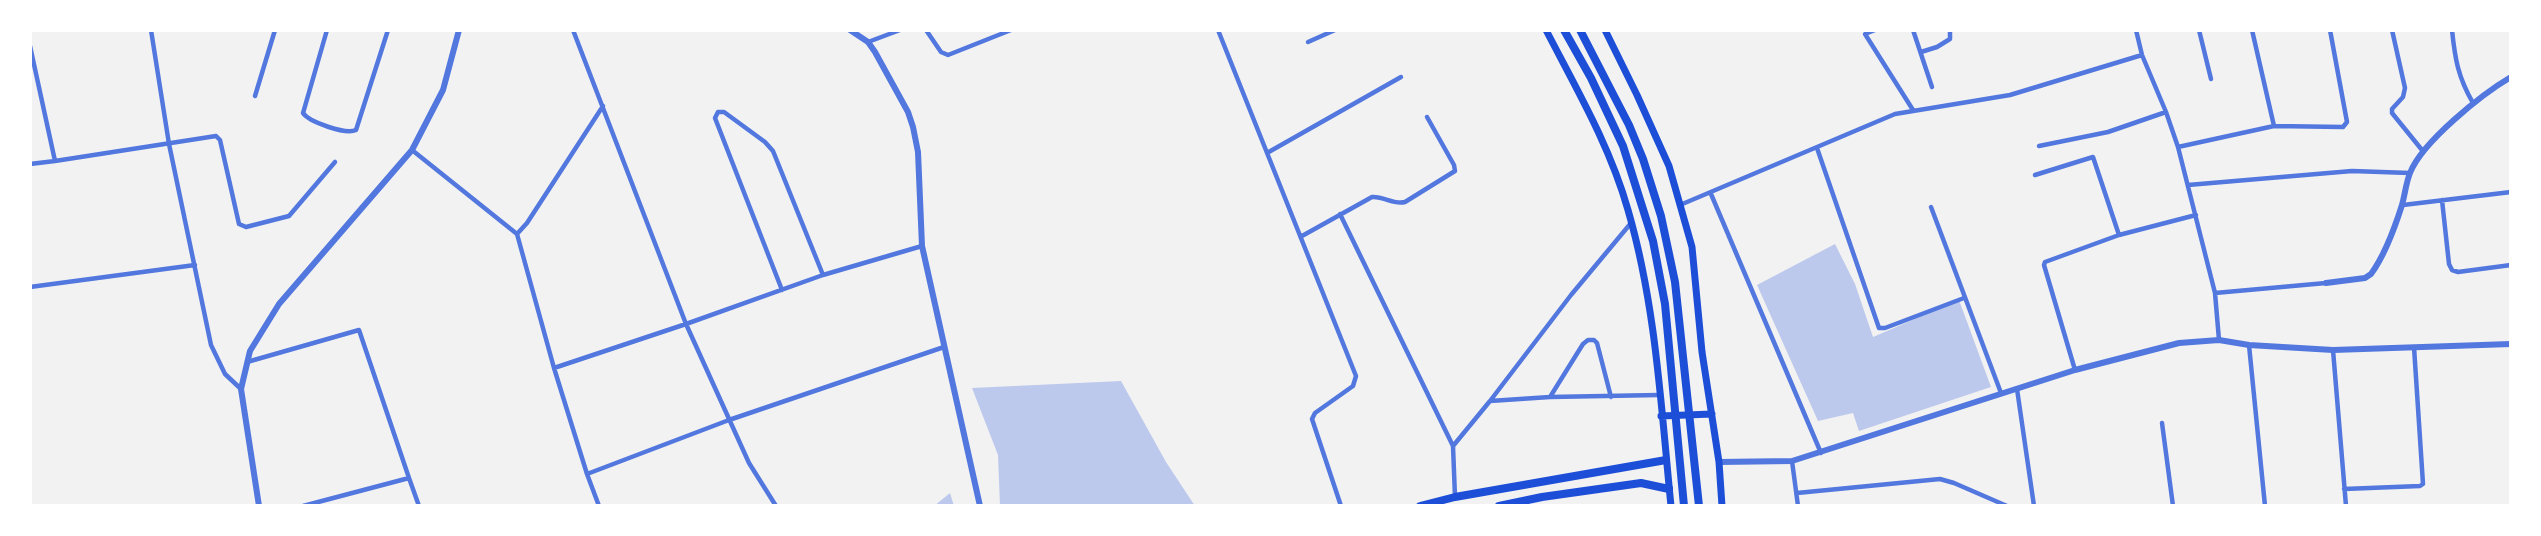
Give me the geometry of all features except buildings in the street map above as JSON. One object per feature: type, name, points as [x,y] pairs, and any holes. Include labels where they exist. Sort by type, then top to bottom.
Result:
[{"type":"highway","points":[[1564,30],[1591,78],[1623,146],[1653,241],[1665,303],[1684,506]]},
{"type":"highway","points":[[1580,30],[1629,125],[1664,225],[1675,282],[1699,506]]},
{"type":"highway","points":[[1420,506],[1455,497],[1666,460]]},
{"type":"highway","points":[[1499,506],[1641,482],[1669,489]]},
{"type":"main road","points":[[1546,30],[1602,138],[1631,223],[1652,316],[1671,506]]},
{"type":"main road","points":[[1605,30],[1669,166],[1692,247],[1702,352],[1719,462],[1722,506]]},
{"type":"main road","points":[[1661,416],[1712,414]]},
{"type":"street","points":[[151,30],[169,144],[211,345],[225,374],[241,389]]},
{"type":"street","points":[[255,96],[275,30]]},
{"type":"street","points":[[327,30],[303,113],[307,119],[348,133],[356,130],[388,30]]},
{"type":"street","points":[[259,506],[241,389],[246,362],[279,304],[412,150],[443,90],[459,30]]},
{"type":"street","points":[[573,30],[686,324],[749,463],[776,506]]},
{"type":"street","points":[[850,30],[868,42],[889,75],[908,112],[917,140],[922,246],[980,506]]},
{"type":"street","points":[[868,42],[900,30]]},
{"type":"street","points":[[926,30],[941,52],[948,55],[1011,30]]},
{"type":"street","points":[[1218,30],[1356,376],[1353,386],[1315,413],[1312,419],[1341,506]]},
{"type":"street","points":[[1308,42],[1335,30]]},
{"type":"street","points":[[1875,30],[1865,34],[1913,110]]},
{"type":"street","points":[[1913,30],[1932,87]]},
{"type":"street","points":[[1920,52],[1937,47],[1950,39],[1950,30]]},
{"type":"street","points":[[2136,30],[2136,39],[2178,147],[2215,293],[2219,340]]},
{"type":"street","points":[[2199,30],[2211,79]]},
{"type":"street","points":[[2252,30],[2274,126]]},
{"type":"street","points":[[2178,147],[2274,126],[2341,128],[2347,124],[2330,30]]},
{"type":"street","points":[[2392,30],[2405,88],[2403,97],[2392,113],[2422,150]]},
{"type":"street","points":[[2452,30],[2456,65],[2463,86],[2473,103]]},
{"type":"street","points":[[30,46],[55,161]]},
{"type":"street","points":[[1679,205],[1711,194],[1885,118],[1913,110],[2010,95],[2142,55]]},
{"type":"street","points":[[1267,153],[1401,77]]},
{"type":"street","points":[[2215,293],[2326,283],[2365,278],[2371,274],[2402,205],[2410,173],[2422,150],[2473,103],[2511,77]]},
{"type":"street","points":[[517,234],[527,223],[603,106]]},
{"type":"street","points":[[782,290],[715,118],[718,112],[724,112],[773,151],[823,275]]},
{"type":"street","points":[[2039,145],[2108,132],[2166,112]]},
{"type":"street","points":[[1301,236],[1372,197],[1381,197],[1397,204],[1405,202],[1455,171],[1427,117]]},
{"type":"street","points":[[30,164],[213,136],[220,140],[239,224],[253,227],[289,216],[335,162]]},
{"type":"street","points":[[1816,148],[1879,328],[1964,298]]},
{"type":"street","points":[[412,150],[517,234],[554,368],[599,506]]},
{"type":"street","points":[[2035,175],[2093,157],[2119,235]]},
{"type":"street","points":[[2188,185],[2352,171],[2410,173]]},
{"type":"street","points":[[2402,205],[2511,192]]},
{"type":"street","points":[[1711,194],[1821,453]]},
{"type":"street","points":[[2442,200],[2449,264],[2452,270],[2458,272],[2511,265]]},
{"type":"street","points":[[1931,207],[2001,394]]},
{"type":"street","points":[[1340,214],[1453,446],[1455,497]]},
{"type":"street","points":[[2075,370],[2044,264],[2048,260],[2119,235],[2196,215]]},
{"type":"street","points":[[1453,446],[1631,223]]},
{"type":"street","points":[[554,368],[823,275],[922,246]]},
{"type":"street","points":[[30,287],[195,265]]},
{"type":"street","points":[[246,362],[359,330],[419,506]]},
{"type":"street","points":[[1550,397],[1583,344],[1591,339],[1595,341],[1601,354],[1611,397]]},
{"type":"street","points":[[1719,462],[1792,461],[2075,370],[2179,343],[2219,340],[2249,345],[2333,350],[2511,344]]},
{"type":"street","points":[[2249,345],[2264,506]]},
{"type":"street","points":[[587,474],[729,421],[944,347]]},
{"type":"street","points":[[2344,489],[2423,484],[2425,478],[2414,347]]},
{"type":"street","points":[[2333,350],[2346,506]]},
{"type":"street","points":[[2017,389],[2034,506]]},
{"type":"street","points":[[1490,401],[1659,395]]},
{"type":"street","points":[[2162,423],[2174,506]]},
{"type":"street","points":[[1792,461],[1798,506]]},
{"type":"street","points":[[303,506],[409,478]]},
{"type":"street","points":[[1797,493],[1940,479],[2007,506]]}]
